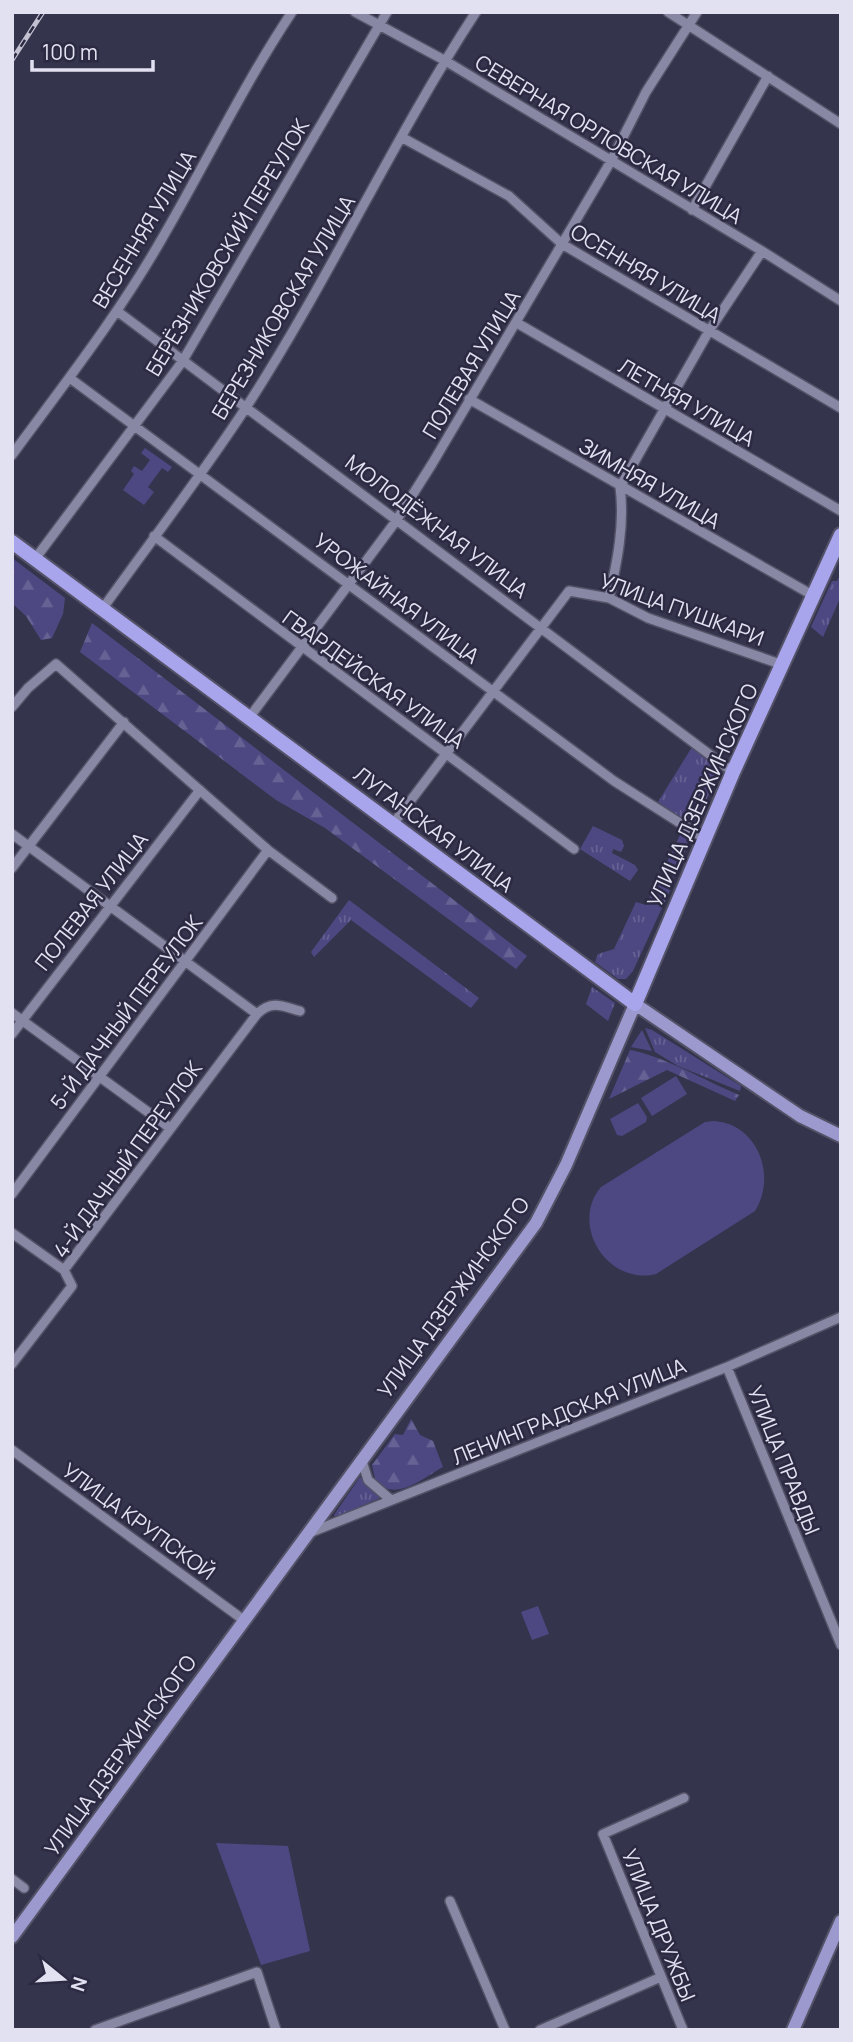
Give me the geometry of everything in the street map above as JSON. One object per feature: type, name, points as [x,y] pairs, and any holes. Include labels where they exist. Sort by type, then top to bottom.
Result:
[{"type":"highway","name":"УЛИЦА ДЗЕРЖИНСКОГО","points":[[635,1004],[733,772],[841,536]]},
{"type":"highway","name":"ЛУГАНСКАЯ УЛИЦА","points":[[12,542],[635,1004]]},
{"type":"main road","name":"ЛУГАНСКАЯ УЛИЦА","points":[[635,1004],[800,1116],[841,1136]]},
{"type":"main road","name":"УЛИЦА ДЗЕРЖИНСКОГО","points":[[12,1937],[536,1223],[566,1165],[635,1004]]},
{"type":"main road","points":[[793,2030],[841,1921]]},
{"type":"street","name":"ВЕСЕННЯЯ УЛИЦА","points":[[12,456],[71,379],[117,311],[164,236],[233,110],[292,12]]},
{"type":"street","name":"СЕВЕРНАЯ ОРЛОВСКАЯ УЛИЦА","points":[[355,12],[444,60],[762,251],[841,302]]},
{"type":"street","name":"БЕРЁЗНИКОВСКИЙ ПЕРЕУЛОК","points":[[35,559],[183,362],[387,12]]},
{"type":"street","name":"БЕРЕЗНИКОВСКАЯ УЛИЦА","points":[[103,608],[247,406],[403,138],[444,60],[476,12]]},
{"type":"street","points":[[668,12],[841,124]]},
{"type":"street","name":"ПОЛЕВАЯ УЛИЦА","points":[[249,718],[396,521],[517,323],[611,161],[646,92],[697,12]]},
{"type":"street","points":[[692,210],[768,76]]},
{"type":"street","name":"ОСЕННЯЯ УЛИЦА","points":[[403,138],[509,195],[562,244],[841,408]]},
{"type":"street","points":[[608,598],[618,561],[622,503],[620,487],[662,409],[762,251]]},
{"type":"street","name":"МОЛОДЁЖНАЯ УЛИЦА","points":[[117,311],[733,772]]},
{"type":"street","name":"ЛЕТНЯЯ УЛИЦА","points":[[517,323],[841,511]]},
{"type":"street","name":"УРОЖАЙНАЯ УЛИЦА","points":[[71,379],[614,781],[705,839]]},
{"type":"street","name":"ЗИМНЯЯ УЛИЦА","points":[[469,399],[814,596]]},
{"type":"street","name":"ГВАРДЕЙСКАЯ УЛИЦА","points":[[154,536],[574,849]]},
{"type":"street","name":"УЛИЦА ПУШКАРИ","points":[[541,626],[569,591],[608,598],[648,618],[783,665]]},
{"type":"street","points":[[393,824],[541,626]]},
{"type":"street","points":[[12,707],[28,688],[56,664],[268,850],[332,898]]},
{"type":"street","points":[[12,868],[124,722]]},
{"type":"street","name":"ПОЛЕВАЯ УЛИЦА","points":[[12,1034],[200,790]]},
{"type":"street","points":[[12,834],[111,903],[185,962],[257,1014],[267,1005],[275,1004],[300,1011]]},
{"type":"street","name":"5-Й ДАЧНЫЙ ПЕРЕУЛОК","points":[[12,1194],[268,850]]},
{"type":"street","points":[[12,1013],[170,1128]]},
{"type":"street","name":"4-Й ДАЧНЫЙ ПЕРЕУЛОК","points":[[12,1364],[72,1286],[64,1270],[257,1014]]},
{"type":"street","points":[[12,1233],[64,1270]]},
{"type":"street","name":"ЛЕНИНГРАДСКАЯ УЛИЦА","points":[[309,1534],[727,1367],[841,1317]]},
{"type":"street","name":"УЛИЦА ПРАВДЫ","points":[[727,1367],[841,1644]]},
{"type":"street","name":"УЛИЦА КРУПСКОЙ","points":[[12,1450],[245,1621]]},
{"type":"street","points":[[362,1461],[368,1480],[391,1500]]},
{"type":"street","name":"УЛИЦА ДРУЖБЫ","points":[[683,2030],[603,1834],[684,1798]]},
{"type":"street","points":[[12,1879],[24,1888]]},
{"type":"street","points":[[450,1901],[505,2030]]},
{"type":"street","points":[[95,2030],[257,1972],[276,2030]]},
{"type":"street","points":[[540,2030],[661,1977]]},
{"type":"green space","points":[[145,448],[172,467],[168,472],[162,468],[148,487],[154,492],[144,505],[123,490],[134,474],[131,471],[134,466],[142,471],[150,460],[141,453]]},
{"type":"green space","points":[[12,558],[65,598],[63,614],[52,638],[41,640],[26,616],[12,603]]},
{"type":"green space","points":[[841,574],[841,596],[823,637],[811,627],[832,581],[837,581]]},
{"type":"green space","points":[[92,623],[527,956],[516,969],[325,828],[276,800],[80,652]]},
{"type":"green space","points":[[692,747],[722,768],[693,827],[658,802]]},
{"type":"green space","points":[[593,826],[622,840],[624,846],[621,852],[613,849],[612,853],[635,865],[638,870],[630,881],[580,849]]},
{"type":"green space","points":[[681,833],[690,839],[674,877],[664,868]]},
{"type":"green space","points":[[663,884],[671,888],[633,971],[626,979],[618,979],[595,962],[598,954],[614,949],[636,902],[646,905],[656,885]]},
{"type":"green space","points":[[349,900],[479,998],[471,1008],[351,920],[314,957],[311,952]]},
{"type":"green space","points":[[592,987],[615,1003],[608,1021],[586,1004]]},
{"type":"green space","points":[[645,1028],[741,1086],[740,1091],[678,1066],[655,1052]]},
{"type":"green space","points":[[642,1030],[652,1051],[631,1047]]},
{"type":"green space","points":[[630,1050],[670,1063],[739,1095],[735,1101],[667,1070],[609,1099]]},
{"type":"green space","points":[[676,1076],[687,1094],[652,1116],[641,1098]]},
{"type":"green space","points":[[638,1103],[647,1117],[646,1122],[622,1136],[617,1135],[610,1119]]},
{"type":"green space","points":[[705,1122],[729,1124],[742,1131],[759,1154],[764,1183],[755,1211],[656,1274],[639,1275],[623,1271],[609,1262],[598,1249],[589,1218],[592,1202],[601,1187]]},
{"type":"green space","points":[[411,1419],[420,1435],[433,1441],[443,1467],[402,1489],[384,1488],[376,1483],[372,1465],[395,1434],[403,1435]]},
{"type":"green space","points":[[360,1477],[380,1498],[336,1517],[334,1515]]},
{"type":"green space","points":[[538,1606],[549,1634],[532,1640],[521,1612]]},
{"type":"green space","points":[[216,1843],[288,1846],[310,1951],[261,1965]]},
{"type":"railway","points":[[12,60],[43,12]]}]
